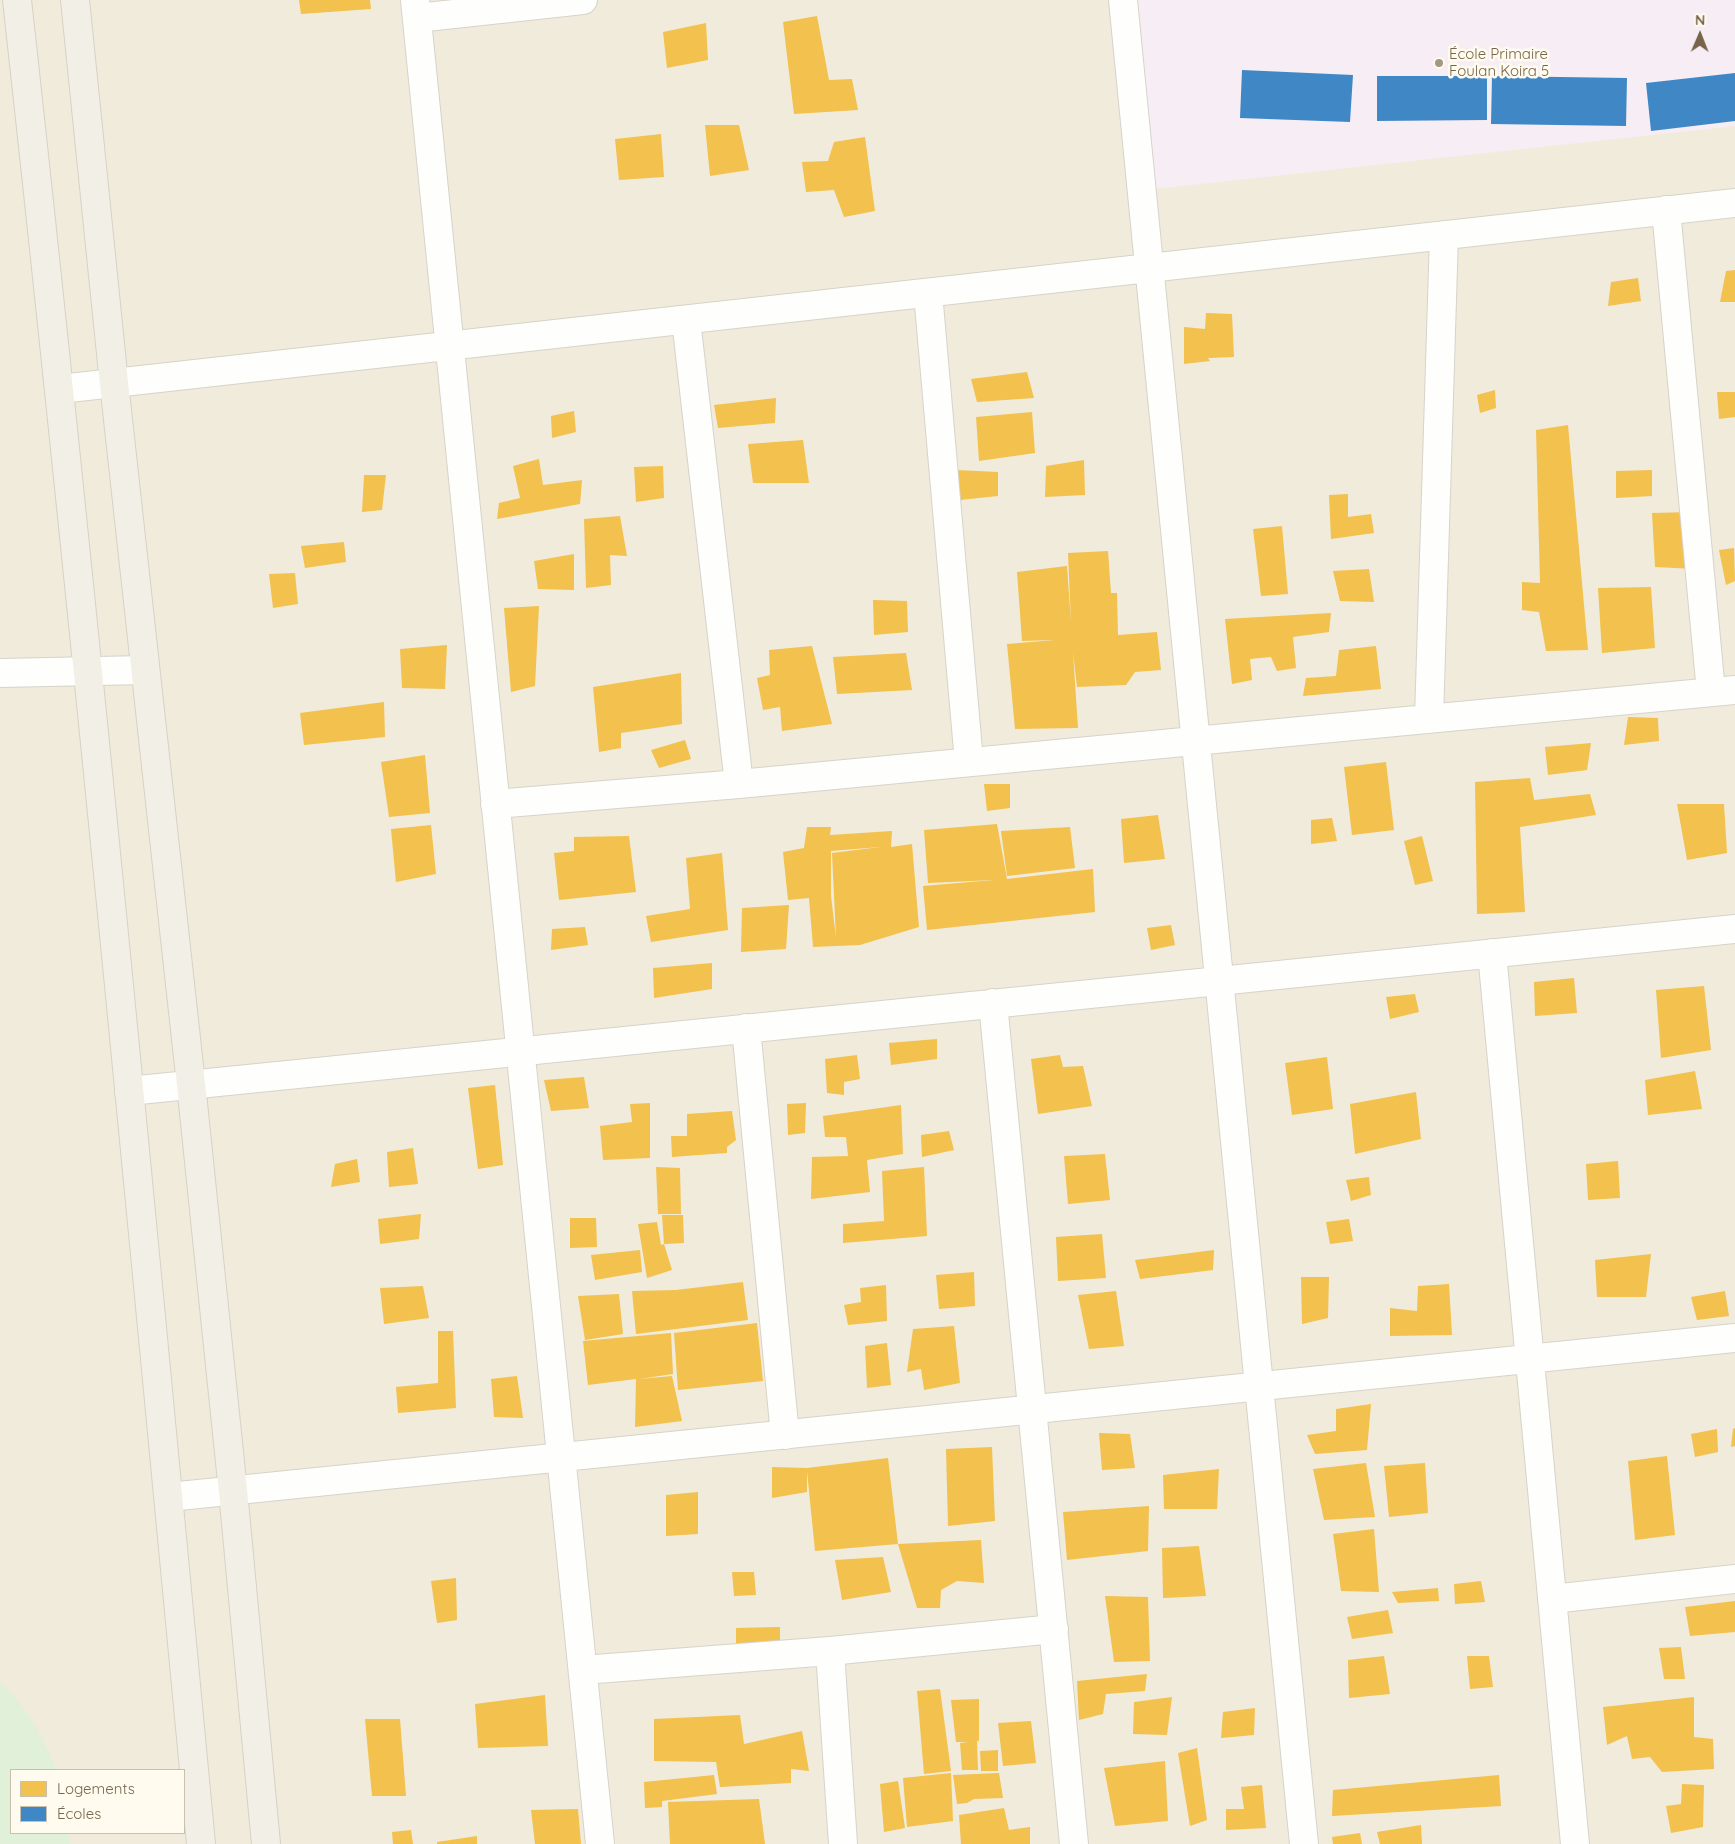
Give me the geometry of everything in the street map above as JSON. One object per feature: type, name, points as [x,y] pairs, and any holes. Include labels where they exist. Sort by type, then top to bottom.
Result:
[{"type":"main road","points":[[17,0],[60,389],[169,1497],[201,1844]]},
{"type":"main road","points":[[76,0],[114,383],[191,1084],[233,1491],[266,1844]]},
{"type":"street","points":[[583,0],[416,9],[600,1844]]},
{"type":"street","points":[[1123,0],[1304,1844]]},
{"type":"street","points":[[60,389],[1735,203]]},
{"type":"street","points":[[496,804],[739,784],[1723,691],[1666,210]]},
{"type":"street","points":[[1429,719],[1444,235]]},
{"type":"street","points":[[928,293],[969,762]]},
{"type":"street","points":[[686,320],[739,784]]},
{"type":"street","points":[[0,673],[145,670]]},
{"type":"street","points":[[129,1090],[1735,929]]},
{"type":"street","points":[[1492,953],[1576,1844]]},
{"type":"street","points":[[993,1003],[1074,1844]]},
{"type":"street","points":[[746,1028],[785,1435]]},
{"type":"street","points":[[169,1497],[1735,1338]]},
{"type":"street","points":[[1552,1599],[1735,1579]]},
{"type":"street","points":[[582,1670],[830,1651],[1054,1629]]},
{"type":"street","points":[[830,1651],[843,1844]]},
{"type":"shaded area","points":[[0,0],[1735,0],[1735,1844],[0,1844]]},
{"type":"shaded area","name":"École Primaire Foulan Koira 5","points":[[1138,0],[1735,0],[1735,126],[1155,189]]},
{"type":"green space","points":[[0,1682],[10,1691],[26,1712],[46,1746],[57,1769],[10,1769],[10,1834],[68,1834],[70,1844],[0,1844]]},
{"type":"building: Logements","points":[[299,0],[370,0],[371,9],[301,14]]},
{"type":"building: Logements","points":[[817,16],[829,80],[852,79],[858,110],[794,114],[783,22]]},
{"type":"building: Logements","points":[[706,23],[708,60],[667,68],[663,32]]},
{"type":"building: Logements","points":[[705,125],[739,125],[749,170],[710,176]]},
{"type":"building: Logements","points":[[661,134],[664,177],[619,180],[615,139]]},
{"type":"building: Logements","points":[[865,137],[875,211],[844,217],[834,190],[806,192],[802,162],[828,161],[834,142]]},
{"type":"building: Logements","points":[[1735,270],[1735,302],[1720,302],[1726,271]]},
{"type":"building: Logements","points":[[1638,278],[1641,301],[1608,306],[1611,282]]},
{"type":"building: Logements","points":[[1206,313],[1232,314],[1234,357],[1208,358],[1210,361],[1184,364],[1184,327],[1205,329]]},
{"type":"building: Logements","points":[[1027,372],[1034,398],[977,402],[971,379]]},
{"type":"building: Logements","points":[[1495,390],[1496,408],[1480,413],[1477,395]]},
{"type":"building: Logements","points":[[1717,392],[1735,392],[1735,417],[1719,419]]},
{"type":"building: Logements","points":[[776,398],[775,423],[718,428],[714,405]]},
{"type":"building: Logements","points":[[574,411],[576,432],[552,438],[551,416]]},
{"type":"building: Logements","points":[[1032,412],[1035,453],[979,461],[976,417]]},
{"type":"building: Logements","points":[[1568,425],[1588,650],[1546,651],[1539,612],[1522,610],[1522,582],[1540,583],[1536,430]]},
{"type":"building: Logements","points":[[803,440],[809,483],[753,483],[748,444]]},
{"type":"building: Logements","points":[[539,459],[543,485],[582,480],[580,504],[497,519],[499,503],[520,498],[513,466]]},
{"type":"building: Logements","points":[[1084,460],[1085,495],[1045,497],[1046,466]]},
{"type":"building: Logements","points":[[663,466],[664,498],[636,502],[634,467]]},
{"type":"building: Logements","points":[[956,470],[998,472],[998,496],[960,500]]},
{"type":"building: Logements","points":[[1652,470],[1652,496],[1616,498],[1616,471]]},
{"type":"building: Logements","points":[[364,475],[386,475],[382,510],[362,512]]},
{"type":"building: Logements","points":[[1348,494],[1348,517],[1371,514],[1374,533],[1331,539],[1329,495]]},
{"type":"building: Logements","points":[[1692,512],[1695,569],[1655,567],[1652,513]]},
{"type":"building: Logements","points":[[620,516],[627,556],[610,555],[611,585],[586,588],[584,519]]},
{"type":"building: Logements","points":[[1282,526],[1288,594],[1261,596],[1253,529]]},
{"type":"building: Logements","points":[[344,542],[346,562],[305,568],[301,546]]},
{"type":"building: Logements","points":[[1734,548],[1735,581],[1726,585],[1719,550]]},
{"type":"building: Logements","points":[[1108,551],[1111,593],[1117,593],[1118,635],[1157,632],[1161,670],[1135,672],[1126,685],[1077,687],[1073,652],[1078,728],[1015,729],[1007,644],[1055,640],[1022,641],[1017,572],[1067,566],[1071,623],[1068,553]]},
{"type":"building: Logements","points":[[574,554],[574,590],[538,589],[534,561]]},
{"type":"building: Logements","points":[[1369,569],[1374,602],[1340,601],[1333,571]]},
{"type":"building: Logements","points":[[295,573],[298,604],[273,608],[269,574]]},
{"type":"building: Logements","points":[[1651,587],[1655,648],[1602,653],[1598,588]]},
{"type":"building: Logements","points":[[873,600],[907,601],[908,632],[874,635]]},
{"type":"building: Logements","points":[[539,606],[535,686],[511,692],[504,608]]},
{"type":"building: Logements","points":[[1331,613],[1329,632],[1293,637],[1296,668],[1277,671],[1271,657],[1250,659],[1252,680],[1232,684],[1225,619]]},
{"type":"building: Logements","points":[[447,645],[445,689],[402,688],[400,649]]},
{"type":"building: Logements","points":[[812,646],[832,724],[782,731],[780,707],[763,710],[757,678],[770,675],[769,650]]},
{"type":"building: Logements","points":[[1376,646],[1381,689],[1303,696],[1306,678],[1336,676],[1339,650]]},
{"type":"building: Logements","points":[[906,653],[912,690],[837,694],[833,657]]},
{"type":"building: Logements","points":[[681,673],[682,724],[621,733],[621,748],[599,752],[593,687]]},
{"type":"building: Logements","points":[[384,702],[385,737],[304,745],[300,713]]},
{"type":"building: Logements","points":[[1628,717],[1658,718],[1659,741],[1624,745]]},
{"type":"building: Logements","points":[[685,740],[691,759],[659,768],[651,750]]},
{"type":"building: Logements","points":[[1591,743],[1587,770],[1548,775],[1545,747]]},
{"type":"building: Logements","points":[[425,755],[430,813],[389,817],[381,762]]},
{"type":"building: Logements","points":[[1386,762],[1394,830],[1352,835],[1344,767]]},
{"type":"building: Logements","points":[[1530,778],[1534,800],[1590,794],[1596,815],[1520,827],[1525,912],[1477,914],[1475,782]]},
{"type":"building: Logements","points":[[984,784],[1010,784],[1010,808],[987,811]]},
{"type":"building: Logements","points":[[1677,804],[1724,804],[1727,853],[1687,860]]},
{"type":"building: Logements","points":[[1158,815],[1165,859],[1124,863],[1121,819]]},
{"type":"building: Logements","points":[[1332,818],[1337,841],[1311,844],[1311,820]]},
{"type":"building: Logements","points":[[997,824],[1007,879],[1093,869],[1095,912],[927,930],[923,886],[994,880],[928,883],[924,830]]},
{"type":"building: Logements","points":[[431,825],[436,874],[396,882],[391,829]]},
{"type":"building: Logements","points":[[807,827],[831,827],[830,835],[892,831],[891,847],[912,844],[919,927],[860,945],[813,947],[809,898],[788,900],[783,852],[804,848]],"holes":[[[880,847],[832,853],[836,938],[831,896],[831,851]]]},
{"type":"building: Logements","points":[[1070,827],[1075,868],[1007,876],[1001,831]]},
{"type":"building: Logements","points":[[629,836],[636,892],[559,900],[554,853],[574,851],[574,837]]},
{"type":"building: Logements","points":[[1422,836],[1433,881],[1415,885],[1404,841]]},
{"type":"building: Logements","points":[[722,853],[728,930],[651,942],[646,916],[690,909],[686,858]]},
{"type":"building: Logements","points":[[789,905],[786,949],[741,952],[742,908]]},
{"type":"building: Logements","points":[[1171,925],[1175,945],[1151,950],[1147,928]]},
{"type":"building: Logements","points":[[585,927],[588,945],[551,950],[552,929]]},
{"type":"building: Logements","points":[[712,963],[712,989],[654,998],[653,968]]},
{"type":"building: Logements","points":[[1574,978],[1577,1013],[1535,1016],[1534,982]]},
{"type":"building: Logements","points":[[1704,986],[1711,1050],[1661,1058],[1656,990]]},
{"type":"building: Logements","points":[[1415,994],[1419,1012],[1390,1019],[1386,997]]},
{"type":"building: Logements","points":[[937,1039],[937,1059],[891,1065],[889,1043]]},
{"type":"building: Logements","points":[[857,1055],[860,1079],[844,1082],[844,1095],[827,1093],[825,1059]]},
{"type":"building: Logements","points":[[1060,1055],[1063,1067],[1083,1066],[1092,1106],[1038,1114],[1031,1059]]},
{"type":"building: Logements","points":[[1327,1057],[1333,1109],[1292,1115],[1285,1063]]},
{"type":"building: Logements","points":[[1695,1071],[1702,1109],[1648,1115],[1645,1080]]},
{"type":"building: Logements","points":[[584,1077],[589,1108],[551,1111],[544,1080]]},
{"type":"building: Logements","points":[[495,1085],[503,1165],[478,1169],[468,1088]]},
{"type":"building: Logements","points":[[1416,1092],[1421,1139],[1355,1154],[1350,1104]]},
{"type":"building: Logements","points":[[650,1103],[650,1158],[603,1160],[600,1126],[632,1122],[630,1104]]},
{"type":"building: Logements","points":[[806,1103],[805,1133],[788,1135],[787,1104]]},
{"type":"building: Logements","points":[[901,1105],[903,1154],[867,1160],[870,1192],[811,1199],[812,1157],[848,1156],[846,1137],[825,1137],[823,1116]]},
{"type":"building: Logements","points":[[732,1111],[736,1140],[727,1147],[727,1153],[672,1157],[671,1136],[687,1136],[687,1114]]},
{"type":"building: Logements","points":[[949,1131],[954,1150],[922,1157],[921,1135]]},
{"type":"building: Logements","points":[[413,1148],[418,1184],[389,1187],[387,1152]]},
{"type":"building: Logements","points":[[1105,1154],[1110,1200],[1068,1204],[1064,1156]]},
{"type":"building: Logements","points":[[357,1159],[360,1182],[331,1187],[335,1164]]},
{"type":"building: Logements","points":[[1618,1161],[1620,1198],[1588,1200],[1586,1164]]},
{"type":"building: Logements","points":[[656,1167],[680,1168],[681,1214],[658,1214]]},
{"type":"building: Logements","points":[[924,1167],[927,1236],[843,1243],[843,1224],[884,1221],[882,1171]]},
{"type":"building: Logements","points":[[1369,1177],[1371,1195],[1351,1201],[1346,1180]]},
{"type":"building: Logements","points":[[421,1214],[419,1239],[380,1244],[378,1219]]},
{"type":"building: Logements","points":[[662,1215],[683,1215],[684,1243],[664,1244]]},
{"type":"building: Logements","points":[[570,1218],[596,1218],[597,1247],[570,1248]]},
{"type":"building: Logements","points":[[1349,1219],[1353,1241],[1330,1244],[1326,1222]]},
{"type":"building: Logements","points":[[657,1222],[661,1245],[664,1244],[672,1270],[647,1278],[638,1224]]},
{"type":"building: Logements","points":[[1102,1234],[1106,1278],[1058,1281],[1056,1237]]},
{"type":"building: Logements","points":[[640,1250],[642,1272],[595,1280],[591,1255]]},
{"type":"building: Logements","points":[[1214,1250],[1213,1270],[1140,1279],[1135,1260]]},
{"type":"building: Logements","points":[[1651,1254],[1646,1297],[1597,1297],[1595,1260]]},
{"type":"building: Logements","points":[[974,1272],[975,1306],[939,1309],[936,1275]]},
{"type":"building: Logements","points":[[1301,1277],[1329,1277],[1328,1318],[1302,1324]]},
{"type":"building: Logements","points":[[743,1282],[748,1320],[636,1334],[632,1291],[676,1290]]},
{"type":"building: Logements","points":[[1449,1284],[1452,1335],[1390,1336],[1390,1308],[1417,1311],[1418,1286]]},
{"type":"building: Logements","points":[[886,1285],[887,1321],[848,1325],[844,1305],[861,1302],[860,1288]]},
{"type":"building: Logements","points":[[423,1286],[429,1318],[384,1324],[380,1288]]},
{"type":"building: Logements","points":[[1116,1291],[1124,1346],[1089,1349],[1078,1295]]},
{"type":"building: Logements","points":[[1725,1291],[1729,1316],[1697,1320],[1691,1297]]},
{"type":"building: Logements","points":[[619,1294],[623,1334],[585,1340],[578,1296]]},
{"type":"building: Logements","points":[[757,1323],[763,1381],[678,1390],[674,1333]]},
{"type":"building: Logements","points":[[954,1326],[960,1383],[924,1390],[921,1369],[907,1372],[913,1329]]},
{"type":"building: Logements","points":[[438,1331],[453,1331],[456,1408],[398,1413],[396,1387],[438,1383]]},
{"type":"building: Logements","points":[[671,1333],[673,1374],[639,1379],[672,1376],[682,1421],[635,1427],[636,1379],[588,1385],[583,1341]]},
{"type":"building: Logements","points":[[887,1343],[891,1385],[867,1388],[865,1346]]},
{"type":"building: Logements","points":[[517,1376],[523,1418],[494,1417],[491,1379]]},
{"type":"building: Logements","points":[[1371,1404],[1367,1450],[1315,1454],[1307,1435],[1336,1431],[1336,1409]]},
{"type":"building: Logements","points":[[1735,1428],[1735,1446],[1731,1447],[1733,1429]]},
{"type":"building: Logements","points":[[1717,1429],[1718,1452],[1695,1457],[1691,1434]]},
{"type":"building: Logements","points":[[1099,1433],[1130,1434],[1135,1468],[1102,1470]]},
{"type":"building: Logements","points":[[992,1447],[995,1521],[948,1526],[946,1449]]},
{"type":"building: Logements","points":[[1667,1456],[1675,1535],[1635,1540],[1628,1461]]},
{"type":"building: Logements","points":[[888,1458],[898,1544],[815,1551],[807,1471],[807,1492],[772,1498],[772,1467],[807,1468]]},
{"type":"building: Logements","points":[[1366,1463],[1375,1517],[1324,1520],[1313,1469]]},
{"type":"building: Logements","points":[[1425,1463],[1428,1513],[1389,1517],[1384,1466]]},
{"type":"building: Logements","points":[[1219,1469],[1217,1509],[1164,1509],[1163,1475]]},
{"type":"building: Logements","points":[[698,1492],[698,1534],[666,1536],[666,1495]]},
{"type":"building: Logements","points":[[1149,1506],[1148,1551],[1067,1560],[1063,1512]]},
{"type":"building: Logements","points":[[1374,1529],[1379,1592],[1341,1591],[1333,1534]]},
{"type":"building: Logements","points":[[981,1540],[984,1583],[957,1581],[941,1590],[940,1608],[917,1608],[898,1544]]},
{"type":"building: Logements","points":[[1199,1546],[1206,1596],[1163,1598],[1162,1548]]},
{"type":"building: Logements","points":[[883,1557],[891,1592],[842,1600],[835,1560]]},
{"type":"building: Logements","points":[[732,1572],[754,1572],[756,1595],[734,1596]]},
{"type":"building: Logements","points":[[456,1578],[457,1620],[437,1623],[431,1581]]},
{"type":"building: Logements","points":[[1481,1581],[1485,1602],[1455,1604],[1454,1584]]},
{"type":"building: Logements","points":[[1438,1588],[1439,1601],[1398,1603],[1392,1592]]},
{"type":"building: Logements","points":[[1105,1596],[1148,1597],[1150,1661],[1114,1662]]},
{"type":"building: Logements","points":[[1735,1601],[1735,1632],[1690,1636],[1685,1607]]},
{"type":"building: Logements","points":[[1388,1610],[1393,1633],[1352,1639],[1347,1617]]},
{"type":"building: Logements","points":[[780,1627],[780,1650],[736,1654],[736,1628]]},
{"type":"building: Logements","points":[[1681,1647],[1685,1679],[1664,1679],[1659,1648]]},
{"type":"building: Logements","points":[[1384,1656],[1390,1694],[1349,1698],[1348,1660]]},
{"type":"building: Logements","points":[[1467,1656],[1489,1656],[1493,1687],[1470,1689]]},
{"type":"building: Logements","points":[[1147,1674],[1145,1691],[1106,1694],[1103,1714],[1079,1720],[1077,1681]]},
{"type":"building: Logements","points":[[940,1689],[951,1771],[924,1774],[917,1691]]},
{"type":"building: Logements","points":[[545,1695],[548,1746],[478,1748],[475,1704]]},
{"type":"building: Logements","points":[[1172,1697],[1167,1735],[1133,1734],[1134,1702]]},
{"type":"building: Logements","points":[[1694,1697],[1694,1737],[1713,1739],[1714,1769],[1662,1772],[1650,1757],[1632,1759],[1627,1736],[1607,1745],[1603,1707]]},
{"type":"building: Logements","points":[[979,1699],[978,1770],[962,1770],[960,1743],[968,1742],[956,1742],[951,1700]]},
{"type":"building: Logements","points":[[1255,1708],[1254,1735],[1221,1738],[1223,1712]]},
{"type":"building: Logements","points":[[740,1715],[744,1744],[802,1731],[809,1771],[791,1769],[791,1783],[720,1787],[716,1762],[654,1761],[654,1719]]},
{"type":"building: Logements","points":[[365,1719],[400,1719],[406,1796],[372,1796]]},
{"type":"building: Logements","points":[[1031,1721],[1036,1763],[1003,1766],[998,1723]]},
{"type":"building: Logements","points":[[1197,1748],[1207,1820],[1190,1826],[1178,1753]]},
{"type":"building: Logements","points":[[998,1750],[998,1771],[981,1771],[980,1751]]},
{"type":"building: Logements","points":[[1165,1761],[1168,1821],[1115,1826],[1104,1768]]},
{"type":"building: Logements","points":[[951,1773],[953,1821],[907,1827],[903,1778]]},
{"type":"building: Logements","points":[[999,1773],[1003,1798],[974,1799],[967,1803],[957,1804],[953,1775]]},
{"type":"building: Logements","points":[[714,1775],[717,1794],[662,1801],[662,1807],[645,1808],[644,1782]]},
{"type":"building: Logements","points":[[1499,1775],[1501,1806],[1332,1816],[1333,1790]]},
{"type":"building: Logements","points":[[898,1781],[905,1828],[884,1832],[880,1784]]},
{"type":"building: Logements","points":[[1682,1784],[1704,1785],[1703,1827],[1671,1833],[1666,1806],[1681,1804]]},
{"type":"building: Logements","points":[[1262,1785],[1266,1828],[1226,1830],[1226,1809],[1244,1809],[1241,1787]]},
{"type":"building: Logements","points":[[759,1799],[765,1844],[670,1844],[668,1802]]},
{"type":"building: Logements","points":[[1004,1808],[1009,1830],[1030,1827],[1030,1844],[961,1844],[959,1815]]},
{"type":"building: Logements","points":[[578,1809],[581,1844],[535,1844],[531,1810]]},
{"type":"building: Logements","points":[[1421,1825],[1422,1844],[1380,1844],[1377,1832]]},
{"type":"building: Logements","points":[[411,1830],[413,1844],[393,1844],[392,1832]]},
{"type":"building: Logements","points":[[1360,1833],[1362,1844],[1333,1844],[1332,1837]]},
{"type":"building: Logements","points":[[477,1836],[477,1844],[437,1844],[437,1842]]},
{"type":"building: Écoles","points":[[1242,70],[1353,75],[1350,122],[1240,118]]},
{"type":"building: Écoles","points":[[1735,73],[1735,121],[1651,131],[1646,83]]},
{"type":"building: Écoles","points":[[1377,76],[1487,76],[1487,120],[1377,121]]},
{"type":"building: Écoles","points":[[1492,76],[1627,78],[1626,126],[1491,124]]},
{"type":"place","name":"École Primaire Foulan Koira 5","points":[[1439,63]]}]
